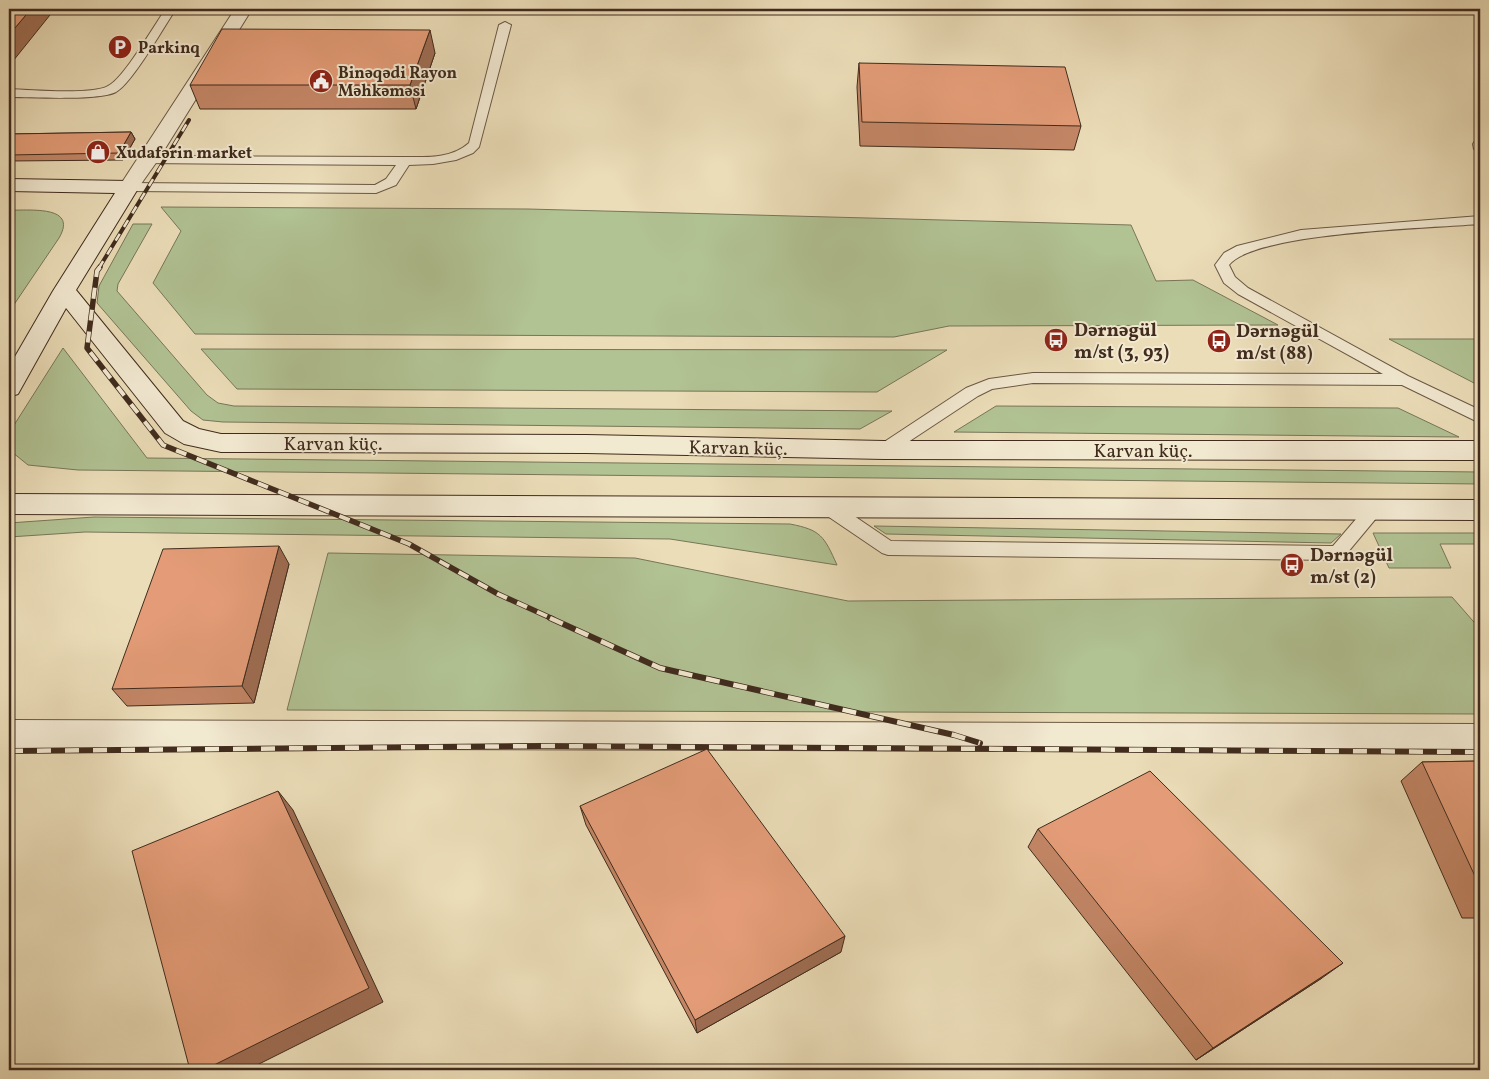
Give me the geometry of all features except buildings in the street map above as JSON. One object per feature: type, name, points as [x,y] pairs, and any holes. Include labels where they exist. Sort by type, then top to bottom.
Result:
[{"type":"street","points":[[9,388],[64,291],[242,10]]},
{"type":"street","points":[[9,185],[129,187]]},
{"type":"street","name":"Karvan küç.","points":[[64,291],[174,427],[193,437],[220,443],[586,444],[884,450],[1480,451]]},
{"type":"street","points":[[9,504],[1480,510]]},
{"type":"street","points":[[9,734],[1480,738]]},
{"type":"lane","points":[[242,10],[331,9]]},
{"type":"lane","points":[[9,94],[87,94],[110,90],[123,80],[169,12]]},
{"type":"lane","points":[[148,160],[404,161],[439,160],[453,157],[468,151],[475,144],[505,25]]},
{"type":"lane","points":[[129,187],[376,189],[395,181],[404,161]]},
{"type":"lane","points":[[1480,220],[1301,234],[1242,249],[1229,256],[1222,265],[1224,273],[1231,283],[1243,291],[1404,380],[1480,417]]},
{"type":"lane","points":[[884,450],[972,392],[989,384],[1010,380],[1052,378],[1404,380]]},
{"type":"lane","points":[[829,508],[888,548],[1337,553],[1374,510]]},
{"type":"green space","points":[[161,207],[528,209],[1131,225],[1156,281],[1193,280],[1278,325],[949,326],[894,337],[195,334],[153,283],[181,231]]},
{"type":"green space","points":[[9,210],[38,210],[57,214],[62,219],[63,227],[59,238],[9,312]]},
{"type":"green space","points":[[133,224],[152,224],[118,284],[117,291],[207,395],[218,403],[234,406],[892,411],[860,429],[223,422],[203,420],[191,411],[97,303],[99,286]]},
{"type":"green space","points":[[1389,339],[1480,339],[1480,383],[1474,383]]},
{"type":"green space","points":[[63,348],[147,458],[1480,472],[1480,484],[78,470],[28,465],[12,452],[9,433]]},
{"type":"green space","points":[[201,349],[947,350],[877,392],[237,389]]},
{"type":"green space","points":[[996,406],[1398,408],[1459,437],[954,432]]},
{"type":"green space","points":[[94,517],[790,524],[809,529],[820,536],[829,547],[837,565],[670,539],[85,532],[9,537],[9,523]]},
{"type":"green space","points":[[874,526],[1341,534],[1331,543],[886,534]]},
{"type":"green space","points":[[1373,533],[1480,533],[1480,544],[1440,544],[1451,568],[1389,568]]},
{"type":"green space","points":[[328,553],[635,558],[848,601],[1452,597],[1480,629],[1480,714],[287,710]]},
{"type":"railway","points":[[99,268],[189,120]]},
{"type":"railway","points":[[100,267],[97,271],[87,348],[163,445],[409,544],[498,594],[553,619]]},
{"type":"railway","points":[[550,618],[660,668],[954,735],[980,743]]},
{"type":"railway","points":[[9,751],[542,746],[1480,752]]},
{"type":"place","name":"Parkinq","points":[[120,47]]},
{"type":"place","name":"Binəqədi Rayon Məhkəməsi","points":[[321,81]]},
{"type":"place","name":"Xudafərin market","points":[[98,152]]},
{"type":"place","name":"Dərnəgül m/st (3, 93)","points":[[1056,340]]},
{"type":"place","name":"Dərnəgül m/st (88)","points":[[1219,341]]},
{"type":"place","name":"Dərnəgül m/st (2)","points":[[1292,565]]}]
